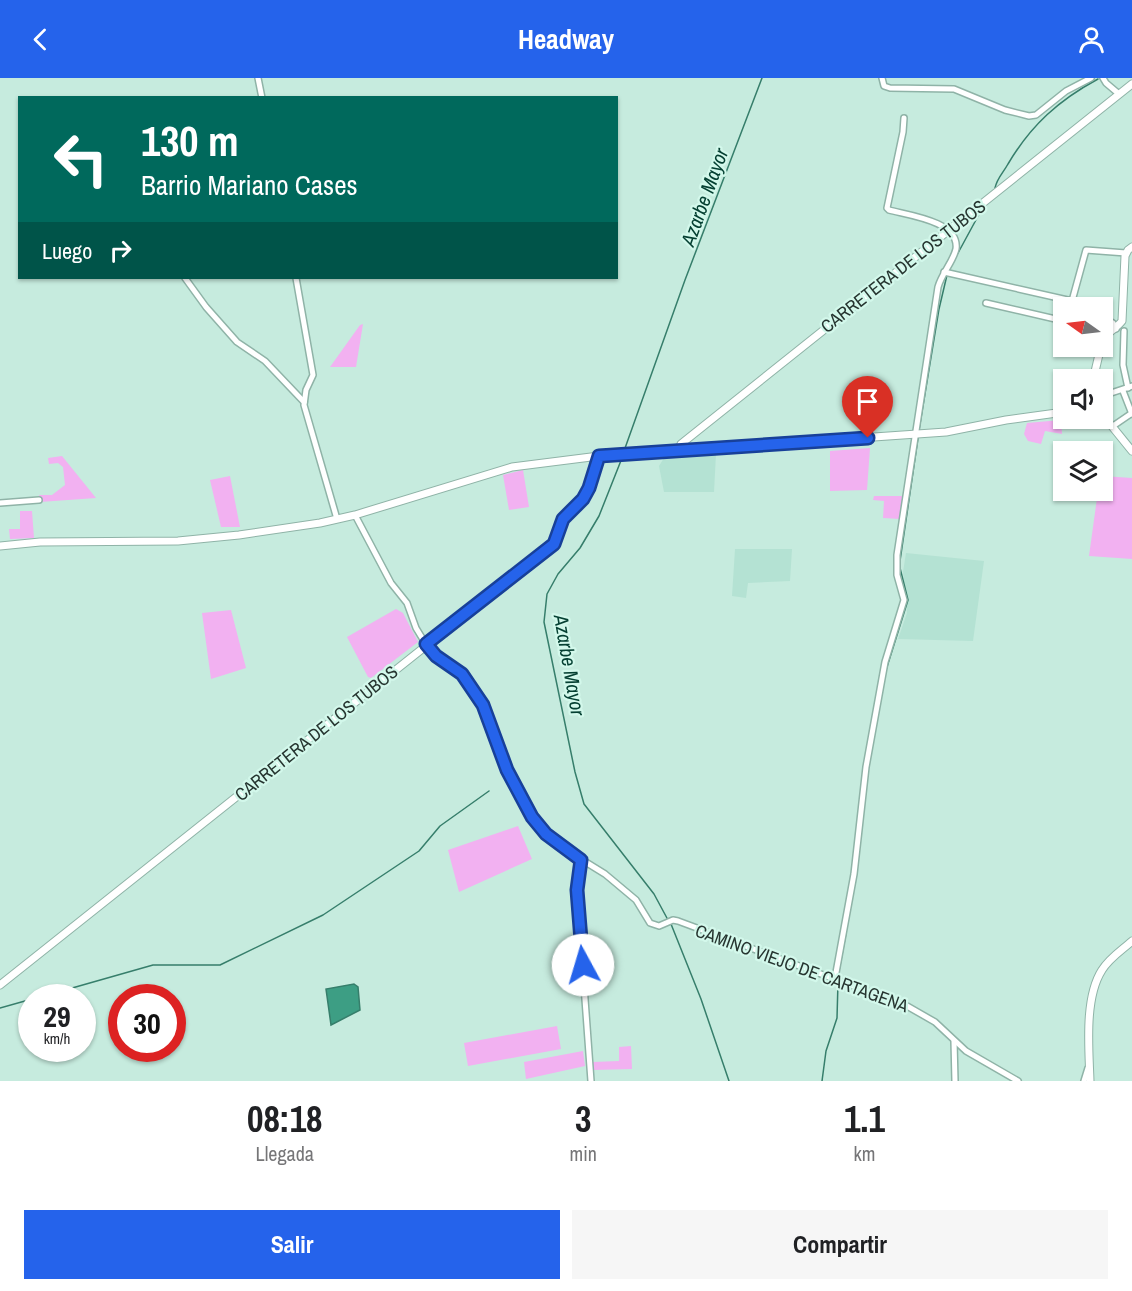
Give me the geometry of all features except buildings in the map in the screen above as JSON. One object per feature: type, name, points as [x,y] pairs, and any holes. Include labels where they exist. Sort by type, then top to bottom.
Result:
[{"type":"main road","name":"CARRETERA DE LOS TUBOS","points":[[678,452],[681,444],[1132,84]]},
{"type":"main road","points":[[1113,332],[1123,331],[1126,253],[1132,247]]},
{"type":"main road","points":[[0,546],[40,542],[178,541],[239,535],[355,515],[512,467],[610,455],[917,435],[1053,414]]},
{"type":"main road","points":[[1113,426],[1132,451]]},
{"type":"main road","name":"CARRETERA DE LOS TUBOS","points":[[0,985],[554,544],[563,519],[583,499],[589,488],[599,456]]},
{"type":"main road","points":[[1090,1081],[1091,1003],[1096,981],[1107,963],[1132,940]]},
{"type":"street","points":[[258,78],[262,96]]},
{"type":"street","points":[[882,78],[884,86],[890,88],[954,89],[1005,110],[1029,116],[1036,115],[1066,91],[1091,78]]},
{"type":"street","points":[[1103,78],[1119,94]]},
{"type":"street","points":[[835,978],[854,874],[866,767],[885,662],[904,600],[897,575],[897,555],[938,287],[956,247],[956,241],[949,230],[940,223],[887,208],[903,132],[903,118]]},
{"type":"street","points":[[1073,297],[1086,250],[1126,253]]},
{"type":"street","points":[[944,272],[1054,297]]},
{"type":"street","points":[[186,279],[206,307],[237,342],[265,362],[304,402]]},
{"type":"street","points":[[296,279],[313,375],[306,390],[304,402],[337,519]]},
{"type":"street","points":[[986,303],[1053,318]]},
{"type":"street","points":[[1113,323],[1123,331]]},
{"type":"street","points":[[1113,330],[1123,331]]},
{"type":"street","points":[[1113,426],[1132,414],[1123,365],[1123,331]]},
{"type":"street","points":[[1113,393],[1128,388]]},
{"type":"street","points":[[0,504],[39,500]]},
{"type":"street","points":[[355,515],[391,583],[407,603],[416,628],[426,644],[436,656],[462,674],[483,705],[507,770],[532,817],[546,834],[581,860],[577,890],[591,1081]]},
{"type":"street","name":"CAMINO VIEJO DE CARTAGENA","points":[[581,860],[605,874],[636,900],[650,923],[659,926],[673,920],[835,978],[921,1013],[935,1022],[966,1051],[1018,1081]]},
{"type":"street","points":[[954,1041],[955,1081]]},
{"type":"street","points":[[1084,1081],[1090,1059]]},
{"type":"shaded area","points":[[363,324],[356,367],[330,367],[360,325]]},
{"type":"shaded area","points":[[1053,421],[1053,429],[1062,429],[1062,434],[1045,431],[1041,444],[1028,441],[1024,434],[1027,423]]},
{"type":"shaded area","points":[[870,448],[867,490],[830,491],[830,451]]},
{"type":"shaded area","points":[[716,454],[714,492],[664,492],[659,466],[664,458]]},
{"type":"shaded area","points":[[62,456],[96,498],[40,502],[39,495],[52,495],[65,485],[63,467],[58,463],[49,464],[48,458]]},
{"type":"shaded area","points":[[523,470],[529,507],[509,510],[503,475]]},
{"type":"shaded area","points":[[230,476],[240,527],[221,527],[210,480]]},
{"type":"shaded area","points":[[1113,477],[1132,478],[1132,559],[1089,556],[1097,501],[1113,501]]},
{"type":"shaded area","points":[[874,496],[904,496],[900,519],[883,518],[884,501],[873,500]]},
{"type":"shaded area","points":[[20,511],[32,511],[34,538],[10,539],[9,529],[20,529]]},
{"type":"shaded area","points":[[735,549],[792,549],[790,581],[748,583],[746,598],[732,596]]},
{"type":"shaded area","points":[[906,553],[984,561],[973,641],[898,639],[907,613],[903,572]]},
{"type":"shaded area","points":[[396,609],[403,613],[418,642],[371,678],[368,677],[347,637]]},
{"type":"shaded area","points":[[231,610],[246,668],[211,679],[202,613]]},
{"type":"shaded area","points":[[518,826],[532,859],[459,892],[448,850]]},
{"type":"shaded area","points":[[354,984],[358,987],[360,1010],[331,1025],[326,989]]},
{"type":"shaded area","points":[[557,1026],[561,1049],[468,1066],[464,1043]]},
{"type":"shaded area","points":[[631,1046],[632,1069],[593,1070],[593,1062],[619,1061],[619,1047]]},
{"type":"shaded area","points":[[583,1051],[585,1066],[526,1079],[524,1062]]},
{"type":"waterway","name":"Azarbe Mayor","points":[[624,451],[685,280],[762,78]]},
{"type":"waterway","points":[[995,188],[1017,150],[1036,126],[1058,105],[1098,79]]},
{"type":"waterway","points":[[958,253],[983,207]]},
{"type":"waterway","points":[[919,430],[939,309],[947,275]]},
{"type":"waterway","points":[[900,561],[918,438]]},
{"type":"waterway","name":"Azarbe Mayor","points":[[622,458],[599,516],[580,548],[558,574],[547,594],[544,622],[575,772],[584,804],[654,894],[668,920]]},
{"type":"waterway","points":[[886,670],[908,600],[900,568]]},
{"type":"waterway","points":[[86,984],[153,965],[220,965],[323,915],[419,851],[440,826],[489,791]]},
{"type":"waterway","name":"Azarbe Mayor","points":[[671,924],[701,999],[729,1081]]},
{"type":"waterway","points":[[838,976],[846,933]]},
{"type":"waterway","points":[[822,1081],[826,1051],[837,1018],[838,982]]},
{"type":"waterway","points":[[0,1008],[18,1003]]},
{"type":"route","points":[[583,965],[577,890],[581,860],[546,834],[532,817],[498,751],[486,712],[472,687],[458,669],[436,656],[426,644],[554,544],[563,519],[583,499],[589,488],[599,456],[868,438]]}]
